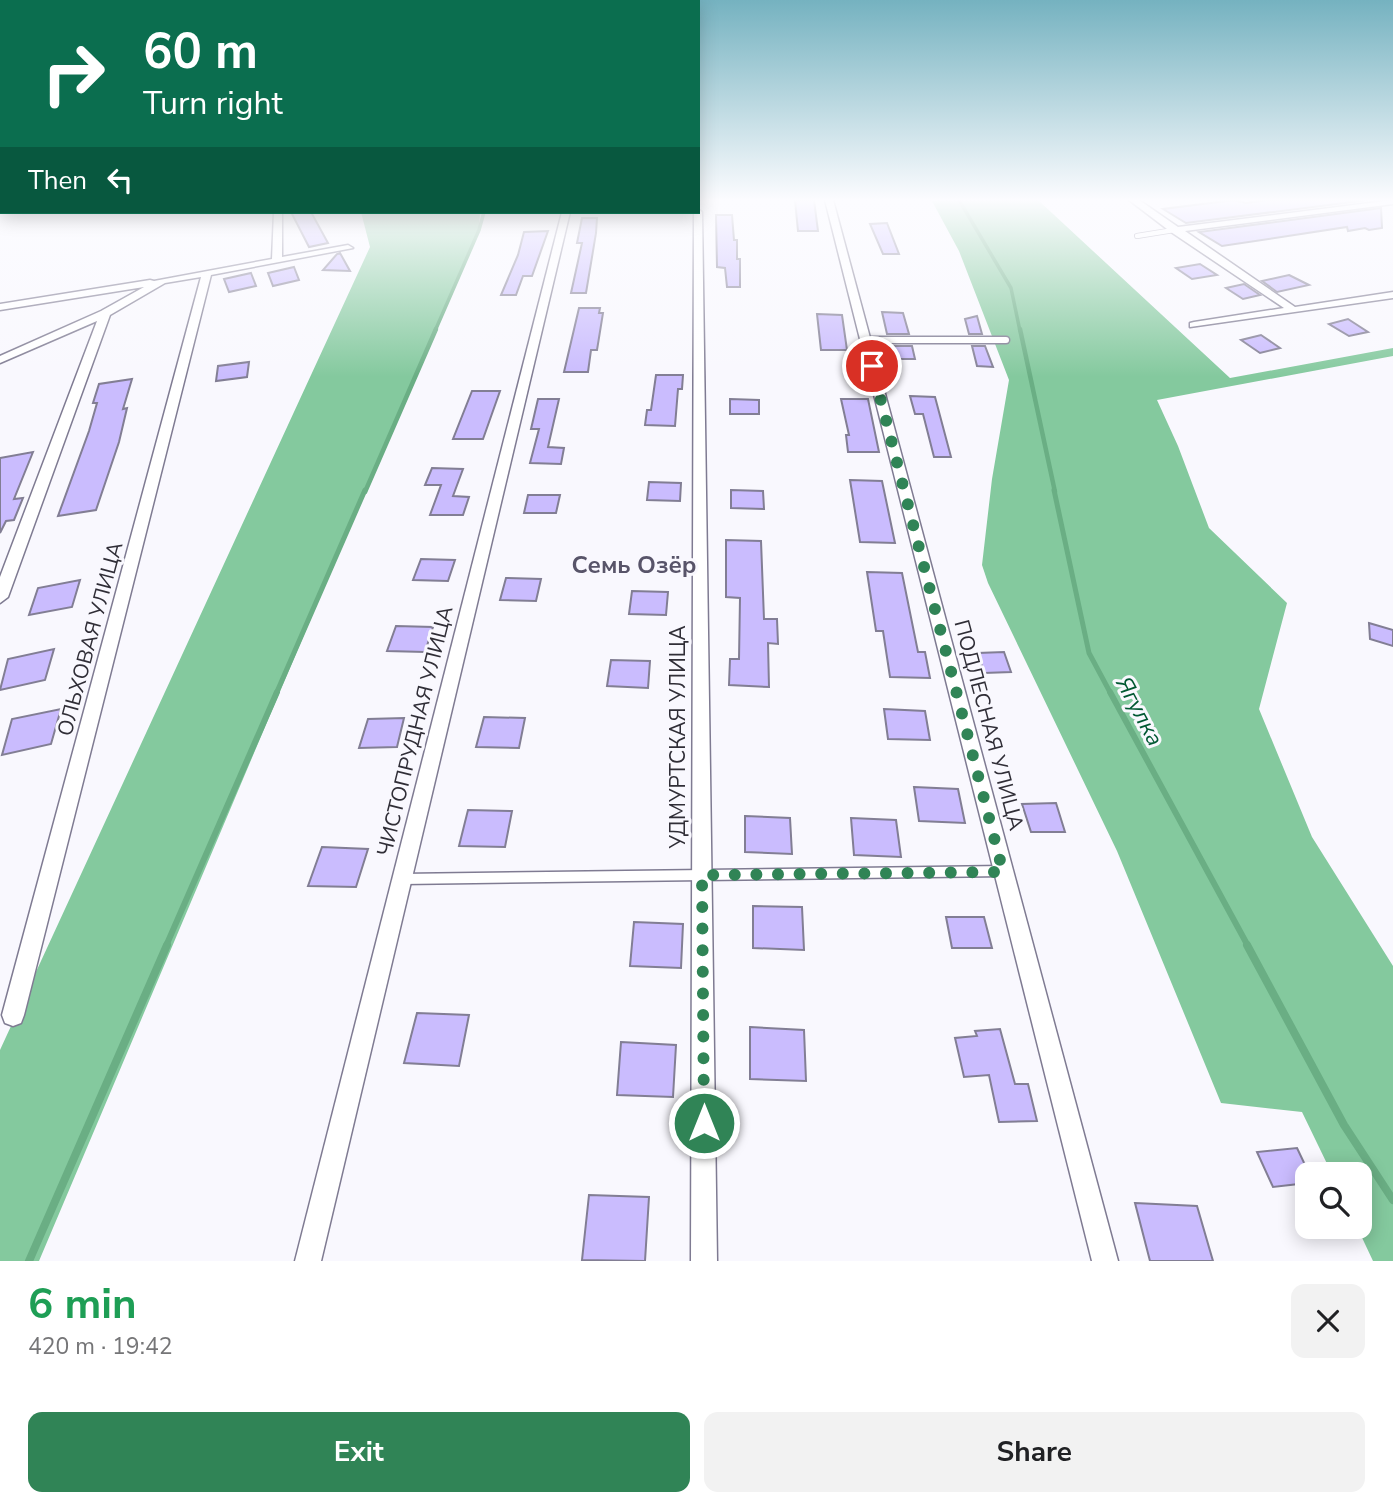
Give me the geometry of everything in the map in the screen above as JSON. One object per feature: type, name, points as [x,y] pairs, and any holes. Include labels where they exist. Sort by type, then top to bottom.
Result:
[{"type":"street","points":[[0,307],[284,259]]},
{"type":"street","name":"ЧИСТОПРУДНАЯ УЛИЦА","points":[[308,1261],[554,259]]},
{"type":"street","name":"УДМУРТСКАЯ УЛИЦА","points":[[698,259],[704,1261]]},
{"type":"street","name":"ПОДЛЕСНАЯ УЛИЦА","points":[[844,259],[1105,1261]]},
{"type":"street","points":[[1217,259],[1295,312]]},
{"type":"street","name":"ОЛЬХОВАЯ УЛИЦА","points":[[13,1015],[208,273]]},
{"type":"street","points":[[0,360],[105,313],[162,281]]},
{"type":"street","points":[[1194,326],[1393,295]]},
{"type":"street","points":[[0,597],[105,313]]},
{"type":"lane","points":[[865,340],[1006,340]]},
{"type":"lane","points":[[402,879],[1003,872]]},
{"type":"green space","points":[[365,259],[466,259],[348,531],[39,1261],[0,1261],[0,1050]]},
{"type":"green space","points":[[962,259],[1101,259],[1230,378],[1393,348],[1393,356],[1157,400],[1178,446],[1209,528],[1287,603],[1259,709],[1312,837],[1393,966],[1393,1261],[1373,1261],[1363,1239],[1372,1239],[1372,1162],[1326,1162],[1302,1112],[1221,1103],[1117,851],[988,583],[982,565],[992,479],[1009,380]]},
{"type":"building","points":[[333,259],[343,259],[350,271],[323,270]]},
{"type":"building","points":[[516,259],[538,259],[532,276],[523,276],[516,295],[501,295]]},
{"type":"building","points":[[579,259],[592,259],[586,293],[571,293]]},
{"type":"building","points":[[717,259],[740,259],[740,287],[727,287],[725,268],[717,267]]},
{"type":"building","points":[[1200,264],[1217,275],[1192,279],[1176,268]]},
{"type":"building","points":[[294,267],[299,280],[273,286],[268,273]]},
{"type":"building","points":[[251,273],[256,286],[229,292],[224,279]]},
{"type":"building","points":[[1289,275],[1309,285],[1277,292],[1262,281]]},
{"type":"building","points":[[1244,284],[1260,295],[1243,299],[1226,288]]},
{"type":"building","points":[[579,308],[600,308],[599,313],[603,313],[597,350],[591,350],[588,372],[564,372]]},
{"type":"building","points":[[882,312],[903,313],[909,334],[887,334]]},
{"type":"building","points":[[817,314],[842,315],[847,350],[821,350]]},
{"type":"building","points":[[977,316],[982,334],[969,334],[965,319]]},
{"type":"building","points":[[1348,319],[1368,332],[1349,336],[1329,324]]},
{"type":"building","points":[[1261,335],[1280,348],[1260,353],[1241,340]]},
{"type":"building","points":[[889,346],[912,346],[915,359],[892,359]]},
{"type":"building","points":[[972,346],[985,346],[993,367],[977,366]]},
{"type":"building","points":[[249,362],[247,377],[216,381],[218,366]]},
{"type":"building","points":[[656,375],[683,375],[682,389],[678,389],[675,426],[645,425],[647,410],[651,410]]},
{"type":"building","points":[[132,379],[123,409],[127,408],[119,442],[96,510],[58,516],[89,431],[99,384]]},
{"type":"building","points":[[472,391],[500,391],[483,439],[453,439]]},
{"type":"building","points":[[910,396],[935,397],[951,457],[934,457],[923,414],[915,414]]},
{"type":"building","points":[[538,399],[559,399],[548,447],[564,448],[561,464],[530,463],[539,429],[531,429]]},
{"type":"building","points":[[730,399],[759,400],[759,414],[730,414]]},
{"type":"building","points":[[841,399],[868,399],[879,452],[848,452],[846,435],[849,435]]},
{"type":"building","points":[[33,452],[14,499],[23,498],[14,520],[6,521],[0,533],[0,458]]},
{"type":"building","points":[[432,468],[463,469],[453,496],[469,497],[463,515],[430,515],[441,485],[425,485]]},
{"type":"building","points":[[850,480],[882,481],[895,543],[860,542]]},
{"type":"building","points":[[649,482],[681,483],[680,501],[647,500]]},
{"type":"building","points":[[731,490],[763,491],[764,509],[731,508]]},
{"type":"building","points":[[528,495],[560,495],[556,513],[524,513]]},
{"type":"building","points":[[726,540],[761,541],[764,619],[777,619],[778,644],[768,643],[769,687],[729,685],[730,659],[739,659],[740,598],[726,597]]},
{"type":"building","points":[[421,559],[455,560],[448,581],[413,580]]},
{"type":"building","points":[[867,572],[902,573],[918,652],[925,652],[930,678],[890,677],[883,631],[876,631]]},
{"type":"building","points":[[506,578],[541,579],[536,601],[500,600]]},
{"type":"building","points":[[80,580],[72,607],[29,615],[38,588]]},
{"type":"building","points":[[632,591],[668,592],[666,615],[629,614]]},
{"type":"building","points":[[1369,623],[1393,630],[1393,646],[1370,639]]},
{"type":"building","points":[[396,626],[433,627],[425,652],[387,651]]},
{"type":"building","points":[[54,649],[45,680],[0,690],[8,659]]},
{"type":"building","points":[[1004,652],[1011,672],[984,673],[978,653]]},
{"type":"building","points":[[611,660],[650,661],[648,688],[607,686]]},
{"type":"building","points":[[61,709],[51,744],[2,755],[12,719]]},
{"type":"building","points":[[884,709],[925,711],[930,740],[888,739]]},
{"type":"building","points":[[484,717],[525,718],[519,748],[476,747]]},
{"type":"building","points":[[404,718],[397,747],[359,748],[368,719]]},
{"type":"building","points":[[914,787],[958,789],[965,823],[919,821]]},
{"type":"building","points":[[1056,803],[1065,832],[1031,832],[1022,804]]},
{"type":"building","points":[[468,810],[512,811],[505,847],[459,846]]},
{"type":"building","points":[[745,816],[790,818],[792,854],[745,852]]},
{"type":"building","points":[[851,818],[896,820],[901,857],[854,855]]},
{"type":"building","points":[[322,847],[368,849],[356,887],[308,886]]},
{"type":"building","points":[[753,906],[802,907],[804,950],[753,948]]},
{"type":"building","points":[[946,917],[984,917],[992,948],[952,948]]},
{"type":"building","points":[[634,922],[683,924],[681,968],[630,966]]},
{"type":"building","points":[[417,1013],[469,1015],[459,1066],[404,1063]]},
{"type":"building","points":[[750,1027],[804,1030],[806,1081],[750,1079]]},
{"type":"building","points":[[1000,1029],[1015,1084],[1028,1084],[1037,1121],[999,1122],[989,1075],[964,1077],[955,1038],[977,1036],[975,1031]]},
{"type":"building","points":[[621,1042],[676,1045],[673,1097],[617,1095]]},
{"type":"building","points":[[1297,1148],[1304,1162],[1295,1162],[1295,1184],[1273,1187],[1257,1152]]},
{"type":"building","points":[[589,1195],[649,1197],[645,1261],[582,1260]]},
{"type":"building","points":[[1135,1203],[1197,1206],[1213,1261],[1150,1261]]},
{"type":"waterway","points":[[435,331],[466,259]]},
{"type":"waterway","name":"Ягулка","points":[[994,259],[1011,288],[1020,331]]},
{"type":"waterway","points":[[365,492],[436,329]]},
{"type":"waterway","name":"Ягулка","points":[[1020,329],[1055,492]]},
{"type":"waterway","points":[[276,694],[365,490]]},
{"type":"waterway","name":"Ягулка","points":[[1054,490],[1089,653],[1111,694]]},
{"type":"waterway","points":[[166,946],[277,692]]},
{"type":"waterway","name":"Ягулка","points":[[1110,692],[1248,946]]},
{"type":"waterway","points":[[29,1261],[167,945]]},
{"type":"waterway","name":"Ягулка","points":[[1247,945],[1344,1125],[1393,1200]]},
{"type":"district","name":"Семь Озёр","points":[[634,565]]},
{"type":"route","points":[[704,1123],[702,875],[1003,872],[872,366]]}]
